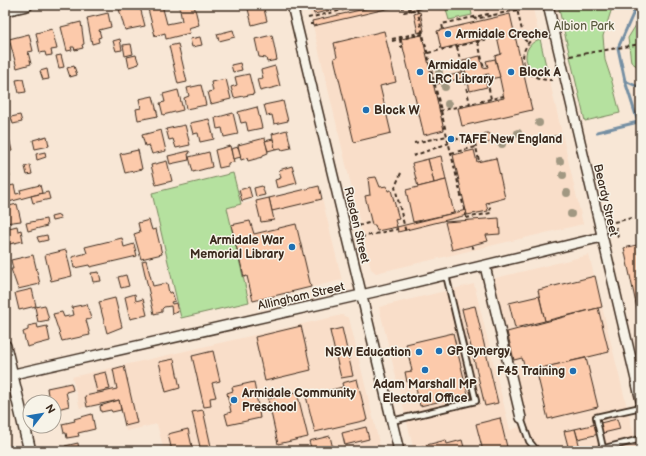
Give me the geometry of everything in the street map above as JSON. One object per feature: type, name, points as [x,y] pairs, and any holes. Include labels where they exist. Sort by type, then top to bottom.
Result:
[{"type":"street","points":[[5,10],[27,5]]},
{"type":"street","name":"Rusden Street","points":[[292,5],[399,451]]},
{"type":"street","name":"Beardy Street","points":[[548,5],[641,401]]},
{"type":"street","name":"Allingham Street","points":[[8,376],[485,266],[602,237]]},
{"type":"street","points":[[485,266],[521,418]]},
{"type":"street","points":[[5,346],[8,376],[30,451]]},
{"type":"lane","points":[[392,421],[476,401],[446,275]]},
{"type":"lane","points":[[603,448],[596,417],[641,406]]},
{"type":"lane","points":[[521,418],[529,441],[537,451]]},
{"type":"lane","points":[[593,451],[641,439]]},
{"type":"path","points":[[308,18],[343,10],[341,5]]},
{"type":"path","points":[[369,5],[371,10]]},
{"type":"path","points":[[402,5],[404,12],[434,5]]},
{"type":"path","points":[[516,5],[524,39],[527,42]]},
{"type":"path","points":[[417,8],[440,111],[467,220],[491,212],[489,202]]},
{"type":"path","points":[[443,29],[442,24],[488,14],[486,8]]},
{"type":"path","points":[[474,17],[474,19],[493,16],[517,10]]},
{"type":"path","points":[[423,33],[400,39],[392,40],[423,33]]},
{"type":"path","points":[[541,33],[527,42],[523,49],[522,62],[534,76],[545,80],[552,80]]},
{"type":"path","points":[[428,53],[497,37]]},
{"type":"path","points":[[400,39],[402,47],[403,46]]},
{"type":"path","points":[[478,42],[484,68]]},
{"type":"path","points":[[570,56],[641,44]]},
{"type":"path","points":[[457,47],[470,104]]},
{"type":"path","points":[[486,74],[491,99]]},
{"type":"path","points":[[440,111],[504,96]]},
{"type":"path","points":[[414,144],[447,136],[475,144],[479,162]]},
{"type":"path","points":[[413,156],[449,143]]},
{"type":"path","points":[[451,153],[476,147]]},
{"type":"path","points":[[401,173],[396,187],[406,234]]},
{"type":"path","points":[[614,222],[632,218]]},
{"type":"path","points":[[358,226],[372,222]]},
{"type":"path","points":[[616,227],[618,238]]},
{"type":"path","points":[[361,238],[398,229]]},
{"type":"path","points":[[472,245],[474,250]]},
{"type":"shaded area","name":"TAFE New England","points":[[308,5],[532,5],[583,224],[376,273],[371,269]]},
{"type":"shaded area","points":[[319,186],[342,280],[249,302],[227,207]]},
{"type":"shaded area","points":[[589,255],[638,451],[414,451],[379,307],[474,284],[510,430],[528,424],[492,279]]},
{"type":"shaded area","points":[[342,315],[349,318],[381,451],[164,451],[157,424],[126,431],[119,400],[80,408],[72,377]]},
{"type":"green space","points":[[470,5],[472,15],[449,20],[445,6]]},
{"type":"green space","name":"Albion Park","points":[[558,5],[613,5],[603,36],[605,60],[620,113],[585,121]]},
{"type":"green space","points":[[641,7],[641,69],[631,62],[628,38],[636,25]]},
{"type":"green space","points":[[540,39],[548,75],[540,74],[533,70],[526,60],[528,48]]},
{"type":"green space","points":[[233,173],[241,204],[227,208],[249,302],[181,318],[152,193]]},
{"type":"building","points":[[147,5],[162,5],[167,24],[182,21],[179,5],[194,5],[199,25],[188,28],[190,33],[166,39],[165,33],[155,36]]},
{"type":"building","points":[[247,5],[263,5],[267,21],[252,25]]},
{"type":"building","points":[[312,5],[336,5],[336,9],[314,14]]},
{"type":"building","points":[[382,5],[403,5],[313,26],[312,21]]},
{"type":"building","points":[[131,6],[132,9],[140,7],[145,26],[125,30],[119,9]]},
{"type":"building","points":[[420,12],[424,31],[418,33],[414,14]]},
{"type":"building","points":[[108,13],[111,27],[99,30],[101,37],[98,38],[99,42],[92,44],[87,18]]},
{"type":"building","name":"Block A","points":[[510,14],[532,110],[462,126],[458,108],[504,98],[495,56],[501,54],[497,36],[441,49],[437,31]]},
{"type":"building","points":[[81,22],[84,44],[82,45],[83,48],[75,50],[74,47],[71,47],[72,50],[67,51],[61,27]]},
{"type":"building","points":[[52,29],[57,49],[51,50],[52,55],[46,56],[45,52],[40,53],[36,33]]},
{"type":"building","points":[[233,30],[235,37],[219,41],[217,34]]},
{"type":"building","name":"Block W","points":[[384,31],[396,82],[380,86],[391,133],[354,142],[334,58],[337,57],[334,43]]},
{"type":"building","points":[[29,34],[33,51],[28,52],[31,64],[17,68],[9,39]]},
{"type":"building","points":[[272,35],[277,60],[267,62],[266,58],[259,57],[255,39]]},
{"type":"building","points":[[422,35],[444,130],[424,135],[401,39]]},
{"type":"building","points":[[200,37],[202,45],[192,47],[190,39]]},
{"type":"building","points":[[120,39],[122,50],[116,51],[113,41]]},
{"type":"building","points":[[131,44],[133,54],[125,56],[123,45]]},
{"type":"building","points":[[178,44],[187,82],[178,84],[169,46]]},
{"type":"building","points":[[61,55],[64,67],[59,68],[56,56]]},
{"type":"building","points":[[136,55],[139,64],[129,67],[127,57]]},
{"type":"building","points":[[480,56],[483,68],[488,67],[486,61],[495,59],[500,77],[490,79],[489,74],[484,75],[487,87],[470,91],[463,60]]},
{"type":"building","points":[[240,63],[242,70],[233,72],[231,65]]},
{"type":"building","points":[[74,66],[77,75],[70,77],[67,68]]},
{"type":"building","points":[[275,66],[280,86],[260,91],[257,79],[263,78],[261,70]]},
{"type":"building","points":[[47,69],[49,79],[43,80],[40,71]]},
{"type":"building","points":[[465,72],[466,77],[433,85],[432,80]]},
{"type":"building","points":[[249,74],[254,94],[234,98],[231,87],[237,85],[235,77]]},
{"type":"building","points":[[23,79],[26,92],[19,93],[16,80]]},
{"type":"building","points":[[226,79],[231,99],[211,104],[208,92],[213,91],[211,82]]},
{"type":"building","points":[[201,85],[206,105],[186,109],[184,98],[189,96],[187,88]]},
{"type":"building","points":[[178,90],[183,110],[163,115],[160,103],[165,102],[163,94]]},
{"type":"building","points":[[153,96],[158,116],[138,120],[136,109],[141,108],[139,99]]},
{"type":"building","points":[[283,101],[288,121],[274,124],[272,115],[267,116],[264,105]]},
{"type":"building","points":[[257,107],[262,128],[248,131],[246,122],[241,123],[238,112]]},
{"type":"building","points":[[233,113],[238,134],[224,137],[222,128],[217,129],[215,118]]},
{"type":"building","points":[[20,115],[22,122],[13,124],[11,117]]},
{"type":"building","points":[[209,119],[214,139],[200,142],[198,133],[193,134],[190,123]]},
{"type":"building","points":[[185,125],[190,145],[176,148],[173,139],[169,140],[166,129]]},
{"type":"building","points":[[7,129],[12,151],[5,152],[5,130]]},
{"type":"building","points":[[161,130],[166,151],[152,154],[149,145],[145,146],[142,135]]},
{"type":"building","points":[[287,130],[291,148],[282,150],[281,148],[275,149],[272,134]]},
{"type":"building","points":[[485,133],[489,133],[491,134],[491,142],[485,143],[482,140],[482,136]]},
{"type":"building","points":[[47,136],[49,146],[35,149],[33,140]]},
{"type":"building","points":[[265,138],[268,153],[263,155],[263,157],[248,161],[247,158],[241,160],[238,145]]},
{"type":"building","points":[[273,139],[275,149],[268,151],[265,141]]},
{"type":"building","points":[[230,146],[234,162],[228,163],[228,166],[219,168],[215,150]]},
{"type":"building","points":[[238,147],[241,157],[233,159],[231,149]]},
{"type":"building","points":[[138,150],[142,169],[125,173],[120,154]]},
{"type":"building","points":[[474,150],[477,162],[496,158],[505,198],[486,203],[488,211],[467,215],[453,155]]},
{"type":"building","points":[[189,151],[189,160],[170,164],[168,156]]},
{"type":"building","points":[[45,152],[46,157],[37,160],[36,154]]},
{"type":"building","points":[[209,152],[212,167],[193,172],[189,157]]},
{"type":"building","points":[[441,156],[446,180],[434,183],[428,159]]},
{"type":"building","points":[[428,159],[434,183],[418,187],[412,163]]},
{"type":"building","points":[[167,161],[172,181],[156,185],[151,165]]},
{"type":"building","points":[[8,165],[10,177],[8,178],[8,181],[5,182],[5,166]]},
{"type":"building","points":[[30,165],[32,174],[27,175],[25,167]]},
{"type":"building","points":[[292,166],[297,183],[277,188],[275,180],[281,178],[279,170]]},
{"type":"building","points":[[376,177],[380,187],[387,186],[388,191],[391,190],[399,219],[395,220],[397,227],[377,231],[375,225],[372,225],[365,196],[370,195],[368,178]]},
{"type":"building","points":[[446,180],[454,213],[413,222],[406,190]]},
{"type":"building","points":[[14,185],[16,194],[21,193],[20,190],[40,185],[42,193],[5,203],[5,187]]},
{"type":"building","points":[[262,186],[265,195],[256,197],[254,188]]},
{"type":"building","points":[[319,186],[322,199],[272,211],[269,198]]},
{"type":"building","points":[[249,187],[252,198],[242,201],[239,190]]},
{"type":"building","points":[[48,192],[50,199],[33,203],[31,196]]},
{"type":"building","points":[[269,198],[274,220],[261,222],[256,201]]},
{"type":"building","points":[[17,204],[21,221],[5,223],[5,207]]},
{"type":"building","points":[[466,210],[467,215],[398,232],[397,227]]},
{"type":"building","points":[[59,215],[61,219],[52,221],[51,217]]},
{"type":"building","points":[[499,218],[500,234],[486,235],[488,241],[452,250],[445,222]]},
{"type":"building","points":[[46,219],[47,226],[28,231],[26,223]]},
{"type":"building","points":[[149,220],[152,230],[156,229],[162,254],[141,259],[134,234],[140,232],[138,223]]},
{"type":"building","points":[[250,221],[254,234],[296,224],[311,287],[253,301],[247,276],[244,277],[231,225]]},
{"type":"building","points":[[17,226],[18,231],[21,230],[23,241],[5,245],[5,229]]},
{"type":"building","points":[[47,235],[48,240],[39,242],[37,237]]},
{"type":"building","points":[[122,238],[124,247],[134,244],[137,256],[90,267],[89,265],[74,268],[72,257],[87,253],[85,247]]},
{"type":"building","points":[[641,244],[641,327],[624,248]]},
{"type":"building","points":[[66,250],[72,276],[51,281],[45,255]]},
{"type":"building","points":[[33,255],[40,284],[18,289],[11,269],[13,269],[11,260]]},
{"type":"building","points":[[146,260],[153,286],[167,283],[169,293],[172,292],[175,301],[171,302],[172,304],[176,303],[178,312],[172,314],[171,306],[164,307],[162,312],[154,314],[142,261]]},
{"type":"building","points":[[99,272],[101,281],[93,282],[91,273]]},
{"type":"building","points":[[126,275],[129,286],[121,288],[118,277]]},
{"type":"building","points":[[595,276],[602,307],[545,321],[538,290]]},
{"type":"building","points":[[32,289],[36,306],[19,310],[15,293]]},
{"type":"building","points":[[135,294],[136,301],[143,299],[147,315],[130,319],[125,297]]},
{"type":"building","points":[[539,296],[545,321],[515,328],[509,303]]},
{"type":"building","points":[[115,298],[122,327],[107,333],[99,302]]},
{"type":"building","points":[[87,304],[91,319],[86,320],[90,335],[62,341],[53,314],[62,312],[64,317],[74,315],[72,307]]},
{"type":"building","points":[[45,305],[49,320],[38,322],[35,307]]},
{"type":"building","points":[[475,306],[498,403],[485,406],[462,309]]},
{"type":"building","points":[[598,308],[609,352],[526,372],[522,358],[514,360],[507,332]]},
{"type":"building","points":[[37,324],[38,328],[47,326],[50,341],[27,347],[23,332],[28,330],[28,326]]},
{"type":"building","points":[[301,326],[311,370],[265,381],[255,337]]},
{"type":"building","points":[[342,328],[353,376],[341,378],[330,331]]},
{"type":"building","points":[[453,333],[468,395],[420,406],[415,384],[411,385],[410,381],[407,382],[405,372],[412,371],[406,344]]},
{"type":"building","points":[[213,351],[220,381],[212,383],[216,397],[210,398],[211,406],[204,407],[192,356]]},
{"type":"building","points":[[586,358],[598,407],[548,419],[536,369]]},
{"type":"building","points":[[174,359],[180,388],[166,392],[159,362]]},
{"type":"building","points":[[124,366],[137,423],[125,426],[119,400],[87,407],[85,396],[117,389],[113,369]]},
{"type":"building","points":[[106,372],[110,389],[97,392],[93,375]]},
{"type":"building","points":[[357,379],[367,420],[315,432],[306,396],[343,387],[342,383]]},
{"type":"building","points":[[254,382],[260,418],[228,425],[225,414],[231,412],[227,393],[233,391],[232,387]]},
{"type":"building","points":[[71,383],[73,390],[66,392],[69,406],[62,408],[62,394],[48,394],[47,388]]},
{"type":"building","points":[[297,392],[308,437],[278,444],[268,399]]},
{"type":"building","points":[[119,400],[121,410],[101,412],[100,406]]},
{"type":"building","points":[[203,410],[212,451],[201,451],[192,412]]},
{"type":"building","points":[[92,414],[95,429],[78,433],[79,436],[67,438],[62,424],[75,421],[74,419]]},
{"type":"building","points":[[500,418],[508,451],[483,451],[476,424]]},
{"type":"building","points":[[617,419],[620,429],[578,439],[575,429]]},
{"type":"building","points":[[366,427],[369,439],[345,445],[342,433]]},
{"type":"building","points":[[188,429],[193,451],[172,451],[168,434]]},
{"type":"building","points":[[575,429],[580,448],[569,450],[564,431]]},
{"type":"building","points":[[330,436],[333,449],[312,451],[309,441]]},
{"type":"building","points":[[446,440],[447,444],[462,440],[465,451],[416,451],[415,448]]},
{"type":"building","points":[[78,443],[79,451],[67,451],[65,446]]},
{"type":"waterway","points":[[637,5],[618,48],[625,81],[638,122],[641,126]]},
{"type":"waterway","points":[[625,81],[641,88]]},
{"type":"waterway","points":[[597,132],[638,122]]},
{"type":"place","name":"Armidale Creche","points":[[448,34]]},
{"type":"place","name":"Armidale LRC Library","points":[[420,72]]},
{"type":"place","name":"Block A","points":[[511,72]]},
{"type":"place","name":"Block W","points":[[366,110]]},
{"type":"place","name":"TAFE New England","points":[[451,139]]},
{"type":"place","name":"Armidale War Memorial Library","points":[[292,247]]},
{"type":"place","name":"GP Synergy","points":[[439,351]]},
{"type":"place","name":"NSW Education","points":[[419,352]]},
{"type":"place","name":"Adam Marshall MP Electoral Office","points":[[425,370]]},
{"type":"place","name":"F45 Training","points":[[573,371]]},
{"type":"place","name":"Armidale Community Preschool","points":[[234,400]]}]
